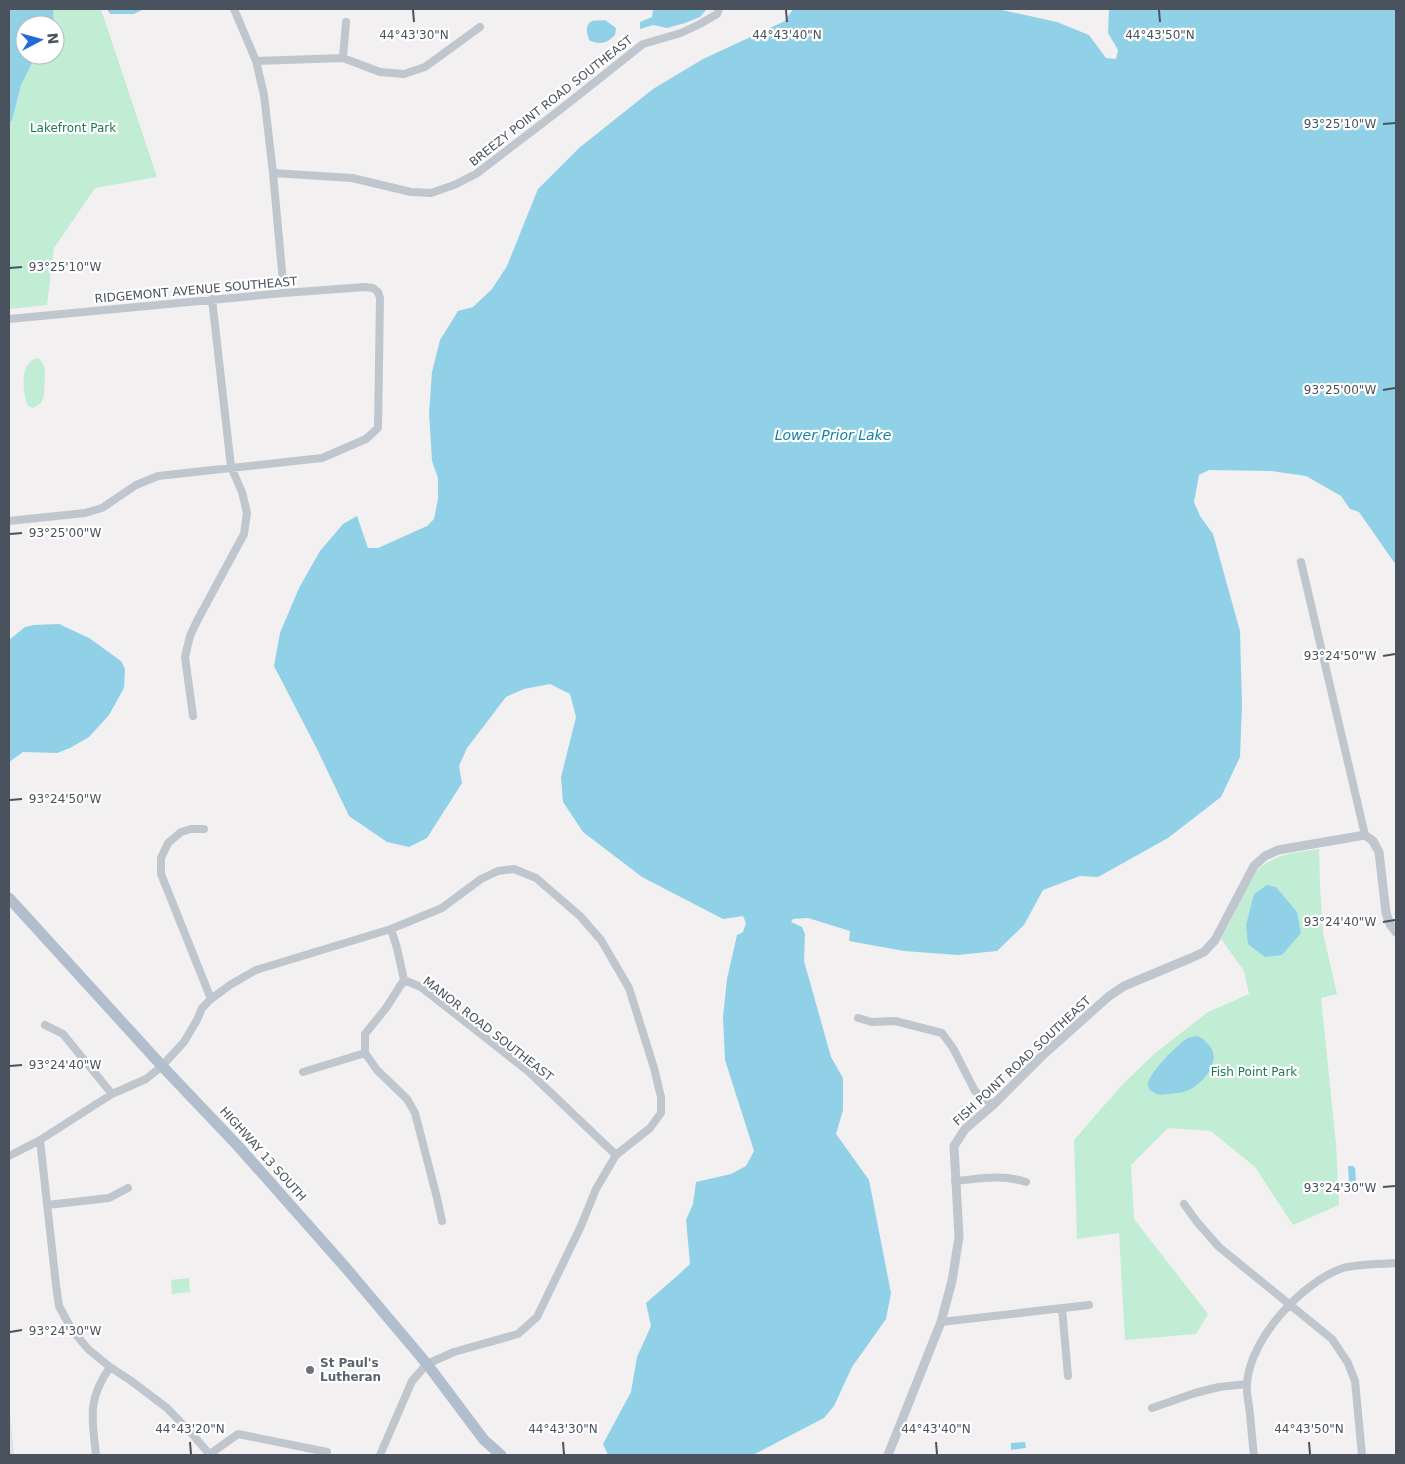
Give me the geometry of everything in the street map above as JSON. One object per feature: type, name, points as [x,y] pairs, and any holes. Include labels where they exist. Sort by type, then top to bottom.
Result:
[{"type":"main road","name":"HIGHWAY 13 SOUTH","points":[[9,898],[162,1066],[238,1146],[346,1268],[427,1364],[484,1440],[501,1455]]},
{"type":"main road","name":"HIGHWAY 13 SOUTH","points":[[484,1440],[491,1455]]},
{"type":"street","points":[[234,9],[256,61],[264,95],[284,293]]},
{"type":"street","name":"BREEZY POINT ROAD SOUTHEAST","points":[[273,173],[352,178],[411,192],[431,193],[454,185],[476,174],[643,44],[681,33],[717,14],[719,9]]},
{"type":"street","points":[[343,58],[346,22]]},
{"type":"street","points":[[256,61],[343,58],[380,72],[404,74],[425,67],[480,27]]},
{"type":"street","name":"RIDGEMONT AVENUE SOUTHEAST","points":[[9,319],[284,293],[373,288],[378,292],[380,298],[378,428],[366,439],[322,458],[231,467]]},
{"type":"street","points":[[193,716],[185,657],[190,636],[244,534],[247,513],[242,492],[231,467],[212,299]]},
{"type":"street","points":[[9,521],[85,513],[102,508],[136,484],[158,476],[231,467]]},
{"type":"street","points":[[1301,562],[1365,834],[1373,841],[1379,852],[1386,913],[1390,924],[1396,932]]},
{"type":"street","points":[[204,829],[180,832],[168,843],[161,858],[161,874],[211,999]]},
{"type":"street","name":"FISH POINT ROAD SOUTHEAST","points":[[888,1455],[941,1322],[952,1281],[959,1237],[954,1146],[966,1129],[1042,1056],[1108,997],[1124,986],[1204,952],[1215,940],[1254,866],[1265,856],[1278,850],[1365,834]]},
{"type":"street","points":[[9,1156],[40,1140],[112,1094],[146,1079],[162,1066],[184,1042],[202,1008],[211,999],[256,970],[391,929],[442,908],[481,879],[498,871],[514,869],[536,878],[580,916],[601,940],[629,988],[652,1060],[661,1097],[661,1113],[650,1128],[616,1155],[596,1189],[581,1226],[538,1317],[518,1334],[454,1352],[427,1364],[412,1381],[380,1455]]},
{"type":"street","name":"MANOR ROAD SOUTHEAST","points":[[391,929],[404,980],[421,987],[528,1072],[616,1155]]},
{"type":"street","points":[[404,980],[386,1008],[365,1034],[365,1053],[377,1070],[407,1099],[415,1113],[442,1221]]},
{"type":"street","points":[[858,1018],[872,1022],[895,1021],[942,1033],[953,1048],[975,1091],[993,1105]]},
{"type":"street","points":[[45,1025],[63,1034],[112,1094]]},
{"type":"street","points":[[303,1072],[365,1053]]},
{"type":"street","points":[[40,1140],[60,1306],[72,1330],[88,1349],[167,1408],[210,1455],[238,1434],[327,1452],[326,1455]]},
{"type":"street","points":[[956,1181],[1001,1177],[1026,1182]]},
{"type":"street","points":[[47,1205],[109,1198],[128,1188]]},
{"type":"street","points":[[1184,1204],[1219,1247],[1332,1339],[1348,1363],[1354,1381],[1362,1455]]},
{"type":"street","points":[[1254,1455],[1247,1384],[1250,1364],[1261,1340],[1290,1303],[1315,1282],[1328,1274],[1345,1268],[1396,1263]]},
{"type":"street","points":[[941,1322],[1089,1305]]},
{"type":"street","points":[[1062,1308],[1068,1376]]},
{"type":"street","points":[[96,1455],[92,1403],[100,1382],[110,1367]]},
{"type":"street","points":[[1152,1408],[1195,1393],[1219,1387],[1247,1384]]},
{"type":"shaded area","points":[[9,1402],[14,1455],[9,1455]]},
{"type":"green space","name":"Lakefront Park","points":[[9,9],[101,9],[157,177],[95,188],[54,248],[47,305],[9,309]]},
{"type":"green space","points":[[39,358],[45,369],[44,396],[41,403],[33,408],[28,406],[26,400],[24,378],[28,365],[33,360]]},
{"type":"green space","name":"Fish Point Park","points":[[1319,849],[1323,933],[1337,994],[1321,998],[1336,1144],[1339,1205],[1293,1225],[1255,1167],[1211,1131],[1168,1128],[1131,1165],[1134,1219],[1208,1314],[1196,1334],[1125,1340],[1119,1233],[1077,1239],[1074,1140],[1122,1085],[1154,1054],[1208,1012],[1249,994],[1244,971],[1221,939],[1257,870],[1264,864],[1279,857]]},
{"type":"green space","points":[[189,1278],[190,1292],[172,1294],[171,1280]]},
{"type":"water","points":[[9,9],[53,9],[53,15],[15,15],[15,65],[31,65],[21,85],[12,120],[9,123]]},
{"type":"water","points":[[107,9],[144,9],[134,14],[110,14]]},
{"type":"water","points":[[653,9],[707,9],[700,17],[685,23],[667,28],[653,25],[640,29],[640,22],[652,17]]},
{"type":"water","name":"Lower Prior Lake","points":[[793,9],[997,9],[1057,22],[1089,35],[1106,58],[1116,59],[1118,50],[1108,33],[1109,9],[1396,9],[1396,565],[1359,512],[1350,509],[1341,496],[1306,476],[1271,471],[1209,470],[1199,475],[1194,502],[1200,516],[1213,534],[1240,631],[1242,706],[1240,757],[1221,797],[1168,838],[1098,877],[1080,876],[1043,890],[1024,925],[997,951],[958,955],[904,951],[849,941],[850,931],[808,918],[793,919],[791,922],[802,927],[805,934],[804,961],[831,1057],[843,1078],[843,1110],[836,1134],[869,1180],[891,1293],[886,1319],[852,1367],[834,1406],[824,1418],[753,1455],[608,1455],[603,1444],[631,1392],[637,1357],[651,1326],[646,1303],[690,1264],[686,1220],[693,1204],[696,1182],[731,1174],[746,1166],[754,1151],[725,1060],[723,1017],[727,979],[737,935],[743,932],[746,923],[743,916],[723,919],[642,877],[583,832],[563,802],[561,777],[576,717],[570,694],[550,684],[524,689],[506,697],[467,748],[459,766],[462,783],[427,838],[409,847],[387,842],[349,816],[274,666],[280,633],[299,588],[320,551],[343,524],[357,516],[368,548],[378,548],[427,526],[434,519],[438,499],[438,478],[432,461],[429,413],[432,372],[440,340],[458,311],[473,307],[492,289],[507,266],[538,189],[579,148],[653,89],[703,59],[785,21]]},
{"type":"water","points":[[605,20],[616,28],[615,35],[604,42],[590,41],[587,31],[589,23]]},
{"type":"water","points":[[59,624],[89,638],[121,661],[125,669],[124,688],[109,715],[89,737],[57,753],[23,752],[9,762],[9,640],[25,627]]},
{"type":"water","points":[[1267,885],[1276,887],[1297,912],[1301,933],[1282,955],[1265,957],[1248,944],[1246,925],[1254,894]]},
{"type":"water","points":[[1197,1036],[1209,1045],[1214,1057],[1210,1070],[1202,1081],[1191,1089],[1180,1093],[1162,1095],[1149,1089],[1148,1083],[1150,1078],[1170,1053],[1186,1039]]},
{"type":"water","points":[[1348,1166],[1355,1168],[1356,1181],[1349,1182]]},
{"type":"water","points":[[1025,1442],[1026,1448],[1011,1450],[1011,1443]]},
{"type":"place","name":"St Paul's Lutheran","points":[[310,1370]]}]
